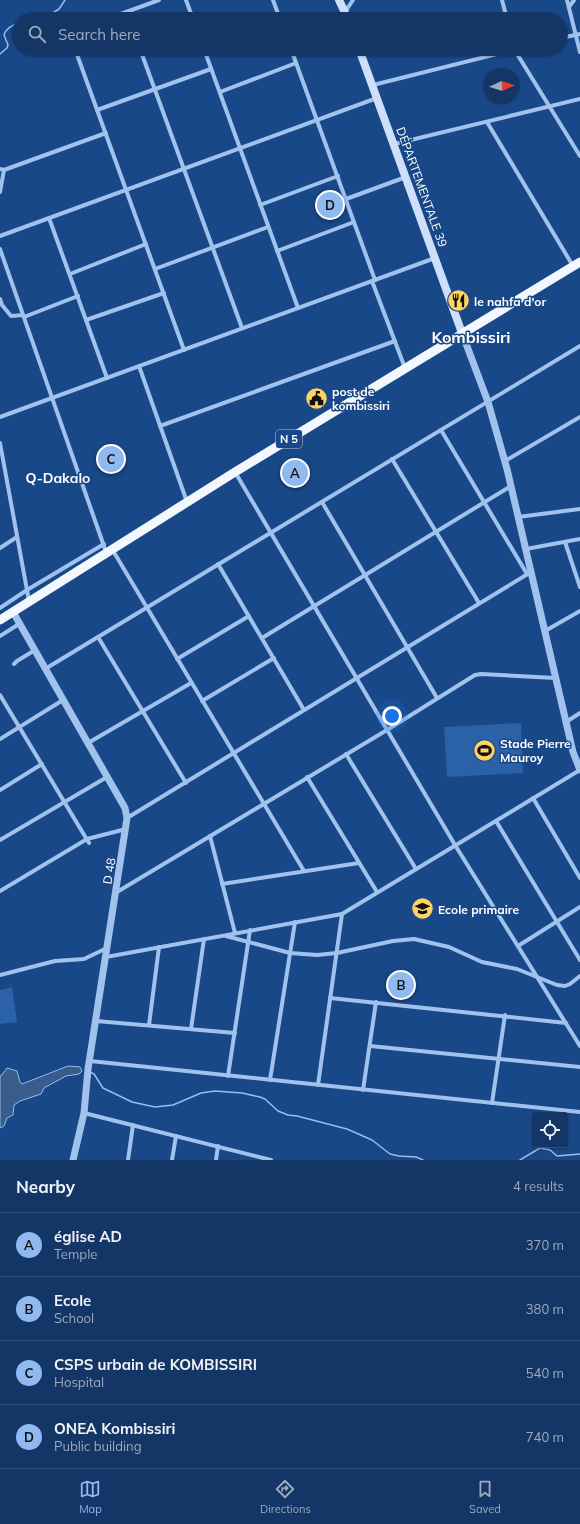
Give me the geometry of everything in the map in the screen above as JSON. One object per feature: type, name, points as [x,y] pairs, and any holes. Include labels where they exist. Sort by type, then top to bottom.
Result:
[{"type":"highway","name":"N 5","points":[[0,620],[107,549],[187,502],[576,264]]},
{"type":"main road","points":[[339,0],[345,12]]},
{"type":"main road","name":"DÉPARTEMENTALE 39","points":[[362,56],[462,334]]},
{"type":"street","points":[[126,12],[158,0]]},
{"type":"street","points":[[186,0],[190,12]]},
{"type":"street","points":[[273,0],[278,12]]},
{"type":"street","points":[[349,12],[353,0]]},
{"type":"street","points":[[502,0],[505,12]]},
{"type":"street","points":[[567,0],[578,34],[580,52]]},
{"type":"street","points":[[569,7],[574,0]]},
{"type":"street","points":[[568,36],[578,34]]},
{"type":"street","points":[[78,56],[184,350]]},
{"type":"street","points":[[142,56],[242,328]]},
{"type":"street","points":[[206,56],[298,308]]},
{"type":"street","points":[[293,56],[338,176],[405,368]]},
{"type":"street","points":[[373,85],[487,56]]},
{"type":"street","points":[[519,56],[580,156]]},
{"type":"street","points":[[220,92],[296,64]]},
{"type":"street","points":[[97,110],[211,69]]},
{"type":"street","points":[[0,236],[378,98]]},
{"type":"street","points":[[394,144],[580,99]]},
{"type":"street","points":[[487,122],[576,264]]},
{"type":"street","points":[[0,192],[2,169],[106,133]]},
{"type":"street","points":[[260,205],[338,176]]},
{"type":"street","points":[[346,199],[406,177]]},
{"type":"street","points":[[49,218],[107,378]]},
{"type":"street","points":[[277,252],[354,222]]},
{"type":"street","points":[[155,269],[268,227]]},
{"type":"street","points":[[70,274],[146,244]]},
{"type":"street","points":[[0,249],[107,549],[146,608],[304,871]]},
{"type":"street","points":[[0,417],[435,258]]},
{"type":"street","points":[[86,320],[164,293]]},
{"type":"street","points":[[0,299],[2,305],[11,316],[23,316],[78,296]]},
{"type":"street","points":[[106,957],[342,914],[580,770],[573,752],[545,631],[529,573],[526,549],[505,461],[488,402],[462,334]]},
{"type":"street","points":[[160,426],[395,341]]},
{"type":"street","points":[[45,669],[580,346]]},
{"type":"street","points":[[139,366],[187,502]]},
{"type":"street","points":[[505,461],[580,417]]},
{"type":"street","points":[[441,430],[529,573]]},
{"type":"street","points":[[0,443],[29,602]]},
{"type":"street","points":[[392,460],[479,603]]},
{"type":"street","points":[[235,472],[455,845],[580,1046]]},
{"type":"street","points":[[262,638],[511,486]]},
{"type":"street","points":[[322,502],[437,698]]},
{"type":"street","points":[[518,517],[580,509]]},
{"type":"street","points":[[0,548],[17,537]]},
{"type":"street","points":[[526,549],[580,539]]},
{"type":"street","points":[[565,542],[580,586]]},
{"type":"street","points":[[0,608],[27,590],[107,549]]},
{"type":"street","points":[[218,564],[304,710]]},
{"type":"street","points":[[128,818],[529,573]]},
{"type":"street","points":[[545,631],[580,611]]},
{"type":"street","name":"D 48","points":[[13,612],[125,808],[128,818],[88,1072],[84,1113],[73,1160]]},
{"type":"street","points":[[177,659],[249,616]]},
{"type":"street","points":[[0,636],[19,624]]},
{"type":"street","points":[[98,637],[186,783]]},
{"type":"street","points":[[14,664],[35,650]]},
{"type":"street","points":[[202,701],[274,658]]},
{"type":"street","points":[[117,892],[387,730],[475,675],[481,674],[556,678]]},
{"type":"street","points":[[88,742],[191,683]]},
{"type":"street","points":[[0,695],[88,841]]},
{"type":"street","points":[[0,739],[63,700]]},
{"type":"street","points":[[566,722],[580,713]]},
{"type":"street","points":[[346,754],[416,869]]},
{"type":"street","points":[[0,790],[42,764]]},
{"type":"street","points":[[0,840],[107,777]]},
{"type":"street","points":[[307,778],[377,892]]},
{"type":"street","points":[[533,798],[580,878]]},
{"type":"street","points":[[496,821],[580,960]]},
{"type":"street","points":[[0,891],[88,841],[127,829]]},
{"type":"street","points":[[210,836],[235,933]]},
{"type":"street","points":[[222,884],[359,863]]},
{"type":"street","points":[[518,946],[580,908]]},
{"type":"street","points":[[318,1085],[342,914]]},
{"type":"street","points":[[270,1080],[295,922]]},
{"type":"street","points":[[228,1076],[250,930]]},
{"type":"street","points":[[223,935],[248,943],[290,953],[317,955],[337,953],[393,941],[414,939],[449,947],[482,962],[517,969],[557,985],[565,986],[580,976]]},
{"type":"street","points":[[192,1029],[204,939]]},
{"type":"street","points":[[0,975],[55,961],[84,959],[108,947]]},
{"type":"street","points":[[149,1025],[159,947]]},
{"type":"street","points":[[330,998],[566,1023]]},
{"type":"street","points":[[363,1090],[376,1002]]},
{"type":"street","points":[[492,1103],[505,1016]]},
{"type":"street","points":[[96,1021],[235,1033]]},
{"type":"street","points":[[370,1046],[580,1067]]},
{"type":"street","points":[[90,1061],[580,1112]]},
{"type":"street","points":[[84,1113],[218,1146],[258,1158],[271,1160]]},
{"type":"street","points":[[128,1160],[133,1125]]},
{"type":"street","points":[[172,1160],[176,1136]]},
{"type":"street","points":[[216,1160],[218,1146]]},
{"type":"shaded area","name":"Stade Pierre Mauroy","points":[[521,723],[523,773],[447,777],[444,727]]},
{"type":"shaded area","points":[[12,987],[17,1022],[0,1024],[0,990]]},
{"type":"shaded area","points":[[68,1066],[80,1067],[82,1071],[79,1074],[66,1076],[44,1088],[41,1094],[20,1101],[14,1105],[13,1115],[7,1118],[4,1126],[0,1128],[0,1076],[7,1068],[17,1071],[22,1084]]},
{"type":"waterway","points":[[54,12],[59,9],[65,0]]},
{"type":"waterway","points":[[0,54],[7,48],[8,45],[4,35],[6,30],[12,26]]},
{"type":"waterway","points":[[90,1072],[94,1074],[103,1088],[132,1102],[155,1107],[173,1105],[201,1093],[215,1091],[242,1093],[260,1097],[265,1099],[278,1111],[288,1115],[347,1129],[372,1140],[390,1154],[416,1157],[423,1160]]},
{"type":"waterway","points":[[520,1160],[540,1148],[550,1150],[557,1156],[580,1154]]},
{"type":"place","name":"ONEA Kombissiri","points":[[330,205]]},
{"type":"place","name":"le nahfa d'or","points":[[459,301]]},
{"type":"place","name":"post de kombissiri","points":[[316,398]]},
{"type":"place","name":"CSPS urbain de KOMBISSIRI","points":[[111,459]]},
{"type":"place","name":"église AD","points":[[295,473]]},
{"type":"place","name":"Stade Pierre Mauroy","points":[[484,750]]},
{"type":"place","name":"Ecole primaire","points":[[423,909]]},
{"type":"place","name":"Ecole","points":[[401,985]]},
{"type":"district","name":"Kombissiri","points":[[471,337]]},
{"type":"district","name":"Q-Dakalo","points":[[58,478]]}]
